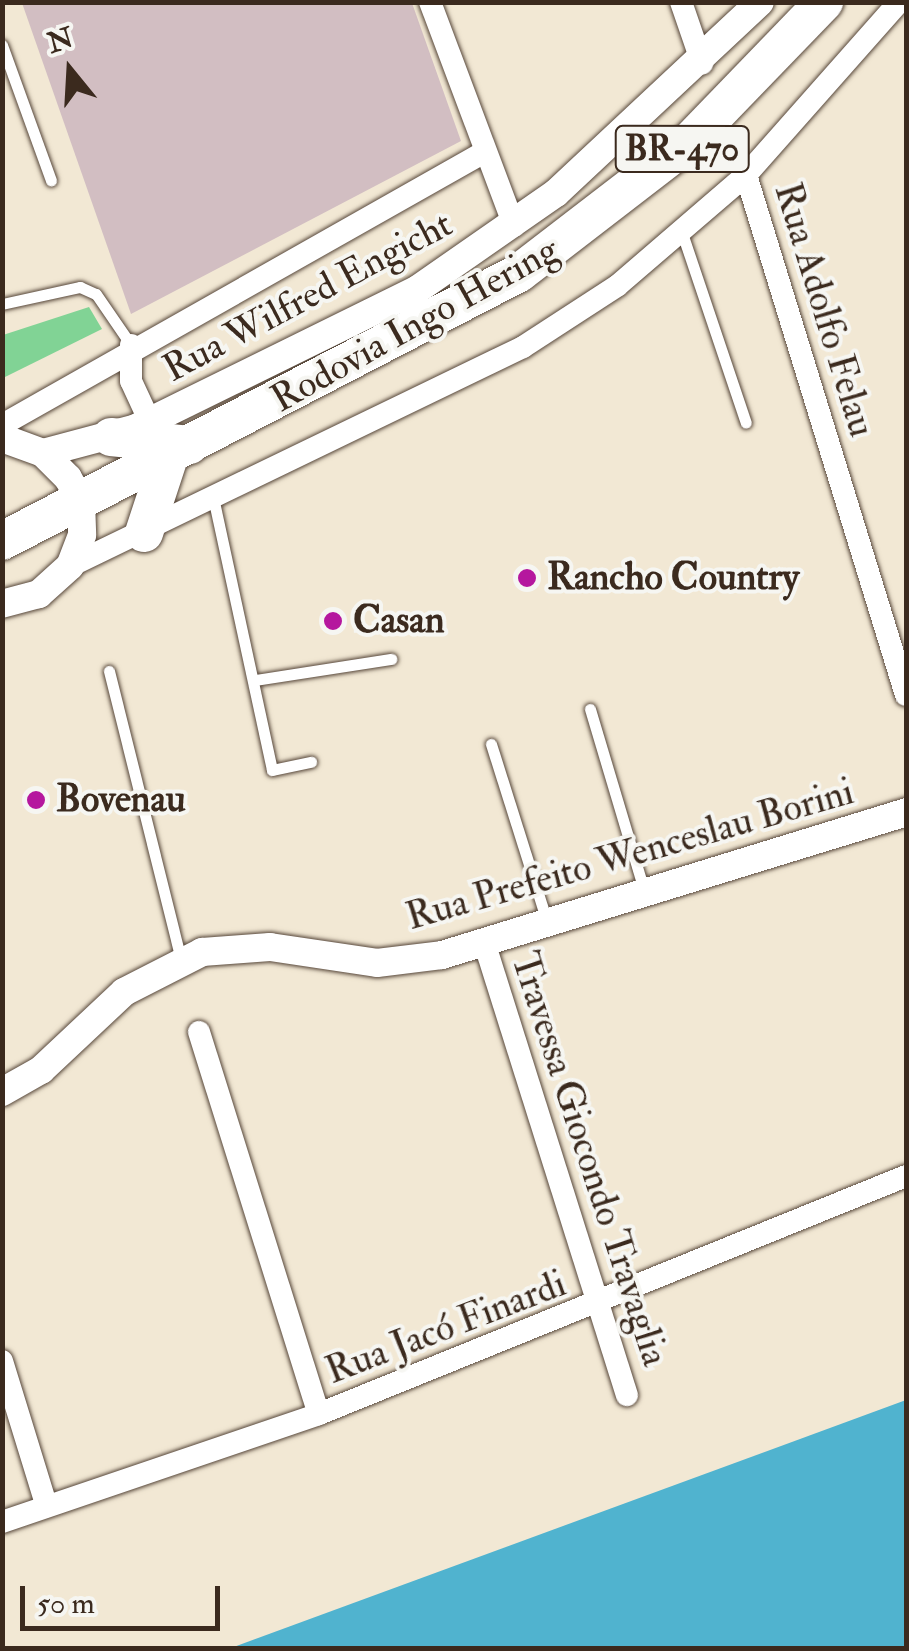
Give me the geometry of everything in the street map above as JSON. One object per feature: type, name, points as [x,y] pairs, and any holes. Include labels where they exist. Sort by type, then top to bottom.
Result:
[{"type":"highway","name":"Rodovia Ingo Hering","points":[[2,541],[81,501],[168,442],[460,309],[576,236],[688,144],[824,2]]},
{"type":"highway","points":[[111,438],[168,442],[144,532]]},
{"type":"street","points":[[430,2],[482,154],[514,226]]},
{"type":"street","points":[[682,2],[702,62]]},
{"type":"street","name":"Rua Wilfred Engicht","points":[[168,442],[514,226],[702,62],[760,2]]},
{"type":"street","points":[[2,604],[40,594],[70,566],[524,347],[682,233],[746,175],[899,2]]},
{"type":"street","points":[[2,425],[131,344],[482,154]]},
{"type":"street","name":"Rua Adolfo Felau","points":[[746,175],[906,695]]},
{"type":"street","points":[[131,344],[130,381],[168,442]]},
{"type":"street","points":[[2,438],[43,453],[81,501],[70,566]]},
{"type":"street","points":[[43,453],[111,438]]},
{"type":"street","name":"Rua Prefeito Wenceslau Borini","points":[[2,1092],[181,959],[243,946],[394,962],[485,945],[906,812]]},
{"type":"street","name":"Travessa Giocondo Travaglia","points":[[485,945],[627,1395]]},
{"type":"street","points":[[199,1032],[320,1414]]},
{"type":"street","name":"Rua Jacó Finardi","points":[[2,1522],[320,1414],[599,1306],[906,1176]]},
{"type":"street","points":[[2,1361],[46,1504]]},
{"type":"lane","points":[[2,45],[51,180]]},
{"type":"lane","points":[[682,233],[746,423]]},
{"type":"lane","points":[[2,304],[80,287],[131,344]]},
{"type":"lane","points":[[213,497],[272,770],[312,762]]},
{"type":"lane","points":[[255,680],[391,660]]},
{"type":"lane","points":[[109,671],[181,959]]},
{"type":"lane","points":[[590,709],[646,897]]},
{"type":"lane","points":[[491,744],[548,926]]},
{"type":"shaded area","points":[[22,3],[412,3],[461,141],[131,314]]},
{"type":"green space","points":[[89,307],[102,329],[3,378],[3,335]]},
{"type":"water","points":[[906,1400],[906,1648],[231,1648]]},
{"type":"place","name":"Rancho Country","points":[[527,578]]},
{"type":"place","name":"Casan","points":[[333,621]]},
{"type":"place","name":"Bovenau","points":[[36,800]]}]
